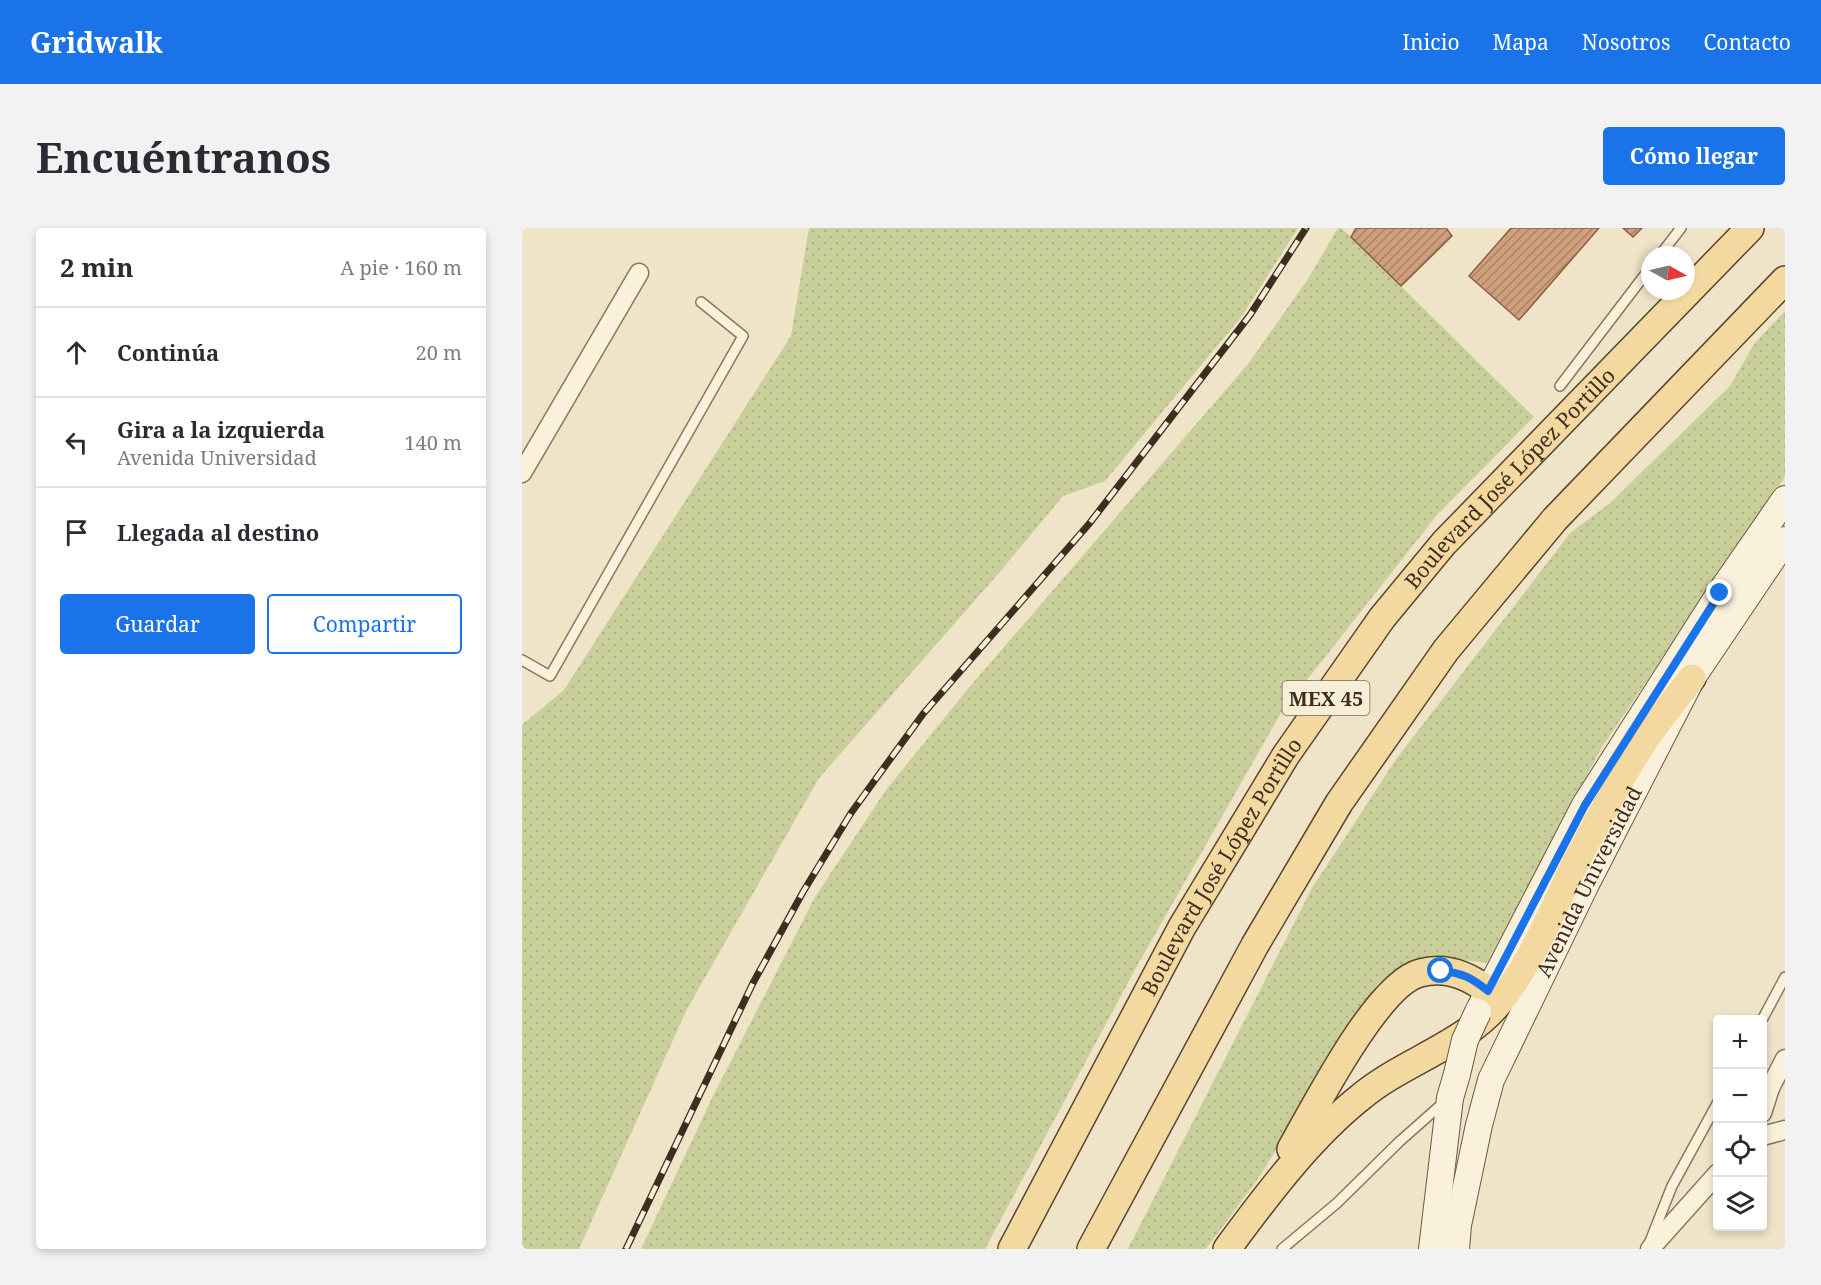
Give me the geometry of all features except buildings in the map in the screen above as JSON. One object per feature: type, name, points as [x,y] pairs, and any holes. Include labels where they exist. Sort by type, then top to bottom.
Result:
[{"type":"main road","name":"Boulevard José López Portillo","points":[[1012,1249],[1182,927],[1286,755],[1382,618],[1444,543],[1750,228]]},
{"type":"main road","name":"MEX 45","points":[[1091,1249],[1255,945],[1333,813],[1446,650],[1555,519],[1785,280]]},
{"type":"main road","points":[[1227,1249],[1254,1212],[1322,1133],[1363,1095],[1458,1037],[1494,1008],[1510,990],[1527,962],[1624,775],[1645,740],[1692,678]]},
{"type":"main road","points":[[1254,1212],[1350,1048],[1375,1012],[1400,983],[1419,973],[1441,971],[1455,973],[1471,978],[1483,1001]]},
{"type":"street","points":[[522,473],[639,273]]},
{"type":"street","name":"Avenida Universidad","points":[[1453,1086],[1465,1040],[1483,1001],[1585,805],[1720,593],[1785,499]]},
{"type":"street","name":"Avenida Universidad","points":[[1456,1249],[1458,1225],[1476,1136],[1491,1080],[1586,884],[1692,678],[1785,540]]},
{"type":"street","points":[[1767,1097],[1785,1059]]},
{"type":"street","points":[[1431,1249],[1453,1086]]},
{"type":"street","points":[[1767,1135],[1785,1130]]},
{"type":"street","points":[[1648,1249],[1714,1177]]},
{"type":"lane","points":[[1667,246],[1681,228]]},
{"type":"lane","points":[[1560,386],[1641,280]]},
{"type":"lane","points":[[522,660],[550,676],[743,336],[701,302]]},
{"type":"lane","points":[[1765,1015],[1785,977]]},
{"type":"lane","points":[[1282,1249],[1337,1203],[1453,1086]]},
{"type":"lane","points":[[1648,1249],[1657,1220],[1672,1186],[1713,1111]]},
{"type":"green space","points":[[809,228],[1298,228],[1242,316],[1105,481],[1063,496],[998,574],[819,778],[687,1009],[579,1249],[522,1249],[522,725],[564,690],[791,336]]},
{"type":"green space","points":[[1338,228],[1351,237],[1534,417],[1437,515],[1281,713],[1137,966],[985,1249],[641,1249],[712,1098],[815,897],[886,790],[967,690],[1248,364],[1308,279]]},
{"type":"green space","points":[[1785,311],[1785,477],[1602,747],[1487,963],[1438,957],[1405,963],[1377,985],[1260,1176],[1206,1249],[1128,1249],[1312,888],[1397,758],[1571,532],[1609,504],[1730,386],[1754,344]]},
{"type":"railway","points":[[626,1249],[753,983],[803,892],[851,813],[923,714],[1089,524],[1250,315],[1306,228]]},
{"type":"route","points":[[1441,971],[1471,978],[1488,991],[1585,805],[1720,593]]}]
